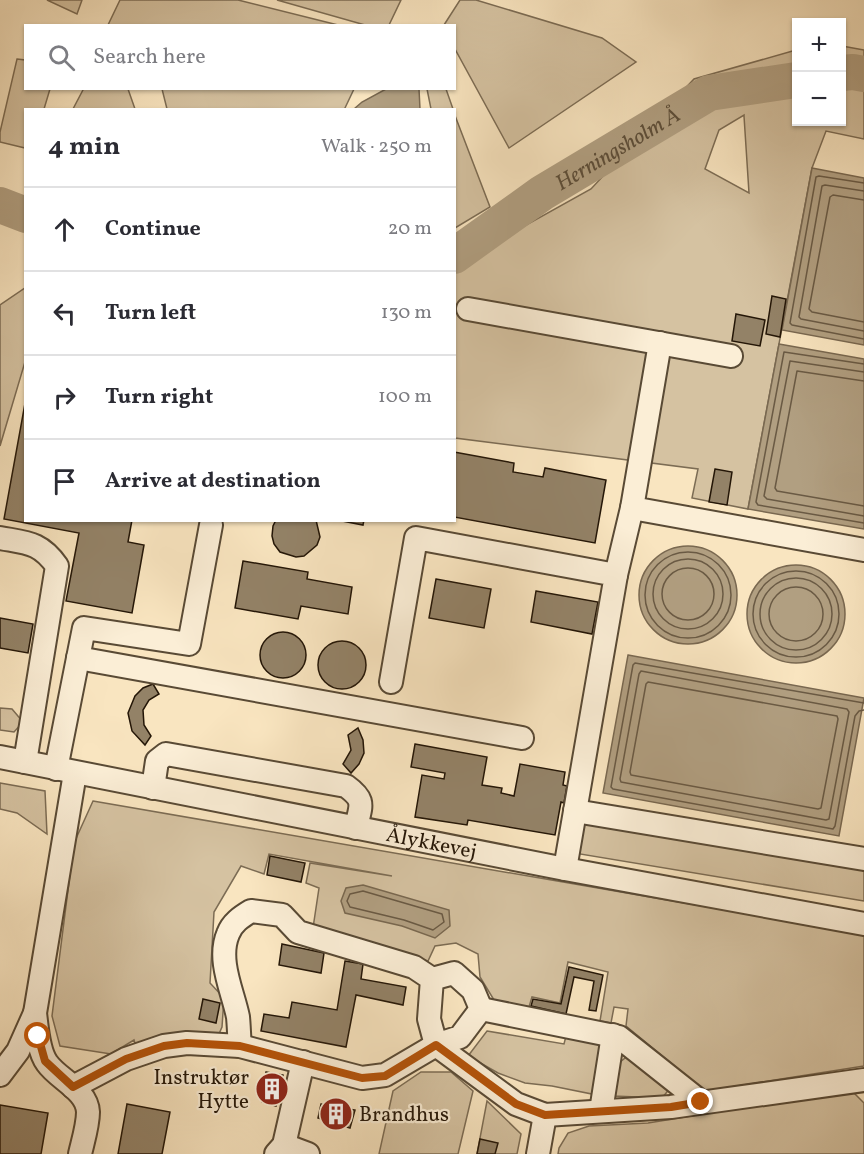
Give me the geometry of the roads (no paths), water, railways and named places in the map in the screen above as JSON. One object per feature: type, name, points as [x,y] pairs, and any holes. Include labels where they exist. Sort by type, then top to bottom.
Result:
[{"type":"street","points":[[468,309],[731,356]]},
{"type":"street","points":[[565,869],[616,575],[632,508],[660,343]]},
{"type":"street","points":[[632,508],[864,550]]},
{"type":"street","points":[[80,1154],[88,1112],[81,1094],[45,1061],[35,1013],[78,658],[84,628],[189,644],[211,525]]},
{"type":"street","points":[[0,538],[32,544],[47,552],[57,566],[25,762]]},
{"type":"street","points":[[391,682],[416,538],[616,575]]},
{"type":"street","points":[[78,658],[522,738]]},
{"type":"street","points":[[153,788],[157,761],[166,754],[346,786],[358,794],[361,800],[356,828]]},
{"type":"street","name":"Ålykkevej","points":[[0,757],[565,869],[864,924]]},
{"type":"street","points":[[575,811],[864,859]]},
{"type":"street","points":[[240,1046],[238,1019],[224,953],[227,935],[236,921],[251,911],[282,915],[298,932],[414,967],[432,979],[454,973],[473,990],[481,1009]]},
{"type":"street","points":[[432,979],[429,1019],[436,1045],[516,1104],[545,1115],[671,1107],[864,1080]]},
{"type":"street","points":[[73,1087],[126,1059],[164,1046],[187,1043],[240,1046],[362,1078],[385,1076],[436,1045],[460,1037],[481,1009]]},
{"type":"street","points":[[481,1009],[619,1036],[701,1102]]},
{"type":"street","points":[[0,1075],[18,1051],[35,1013]]},
{"type":"street","points":[[601,1111],[613,1035]]},
{"type":"street","points":[[303,1062],[280,1149],[308,1154]]},
{"type":"street","points":[[538,1154],[545,1115]]},
{"type":"water","points":[[384,90],[419,90],[420,108],[355,108]]},
{"type":"water","points":[[812,168],[864,178],[864,345],[782,330]]},
{"type":"water","points":[[779,344],[864,359],[864,529],[748,509]]},
{"type":"water","points":[[688,546],[707,550],[723,560],[733,576],[737,595],[733,614],[723,630],[707,640],[688,644],[669,640],[653,630],[643,614],[639,595],[643,576],[653,560],[669,550]]},
{"type":"water","points":[[796,565],[815,568],[831,579],[842,595],[845,614],[842,633],[831,649],[815,660],[796,663],[777,660],[761,649],[750,633],[747,614],[750,595],[761,579],[777,568]]},
{"type":"water","points":[[628,655],[864,698],[839,836],[603,793]]},
{"type":"water","points":[[363,885],[449,910],[450,926],[435,938],[402,926],[345,913],[341,901],[346,888]]},
{"type":"waterway","name":"Herningsholm Å","points":[[846,73],[864,74]]},
{"type":"waterway","name":"Herningsholm Å","points":[[456,255],[542,193],[709,93],[792,81]]},
{"type":"waterway","name":"Herningsholm Å","points":[[0,205],[24,214]]},
{"type":"place","name":"Instruktør Hytte","points":[[272,1089]]},
{"type":"place","name":"Brandhus","points":[[336,1114]]}]
